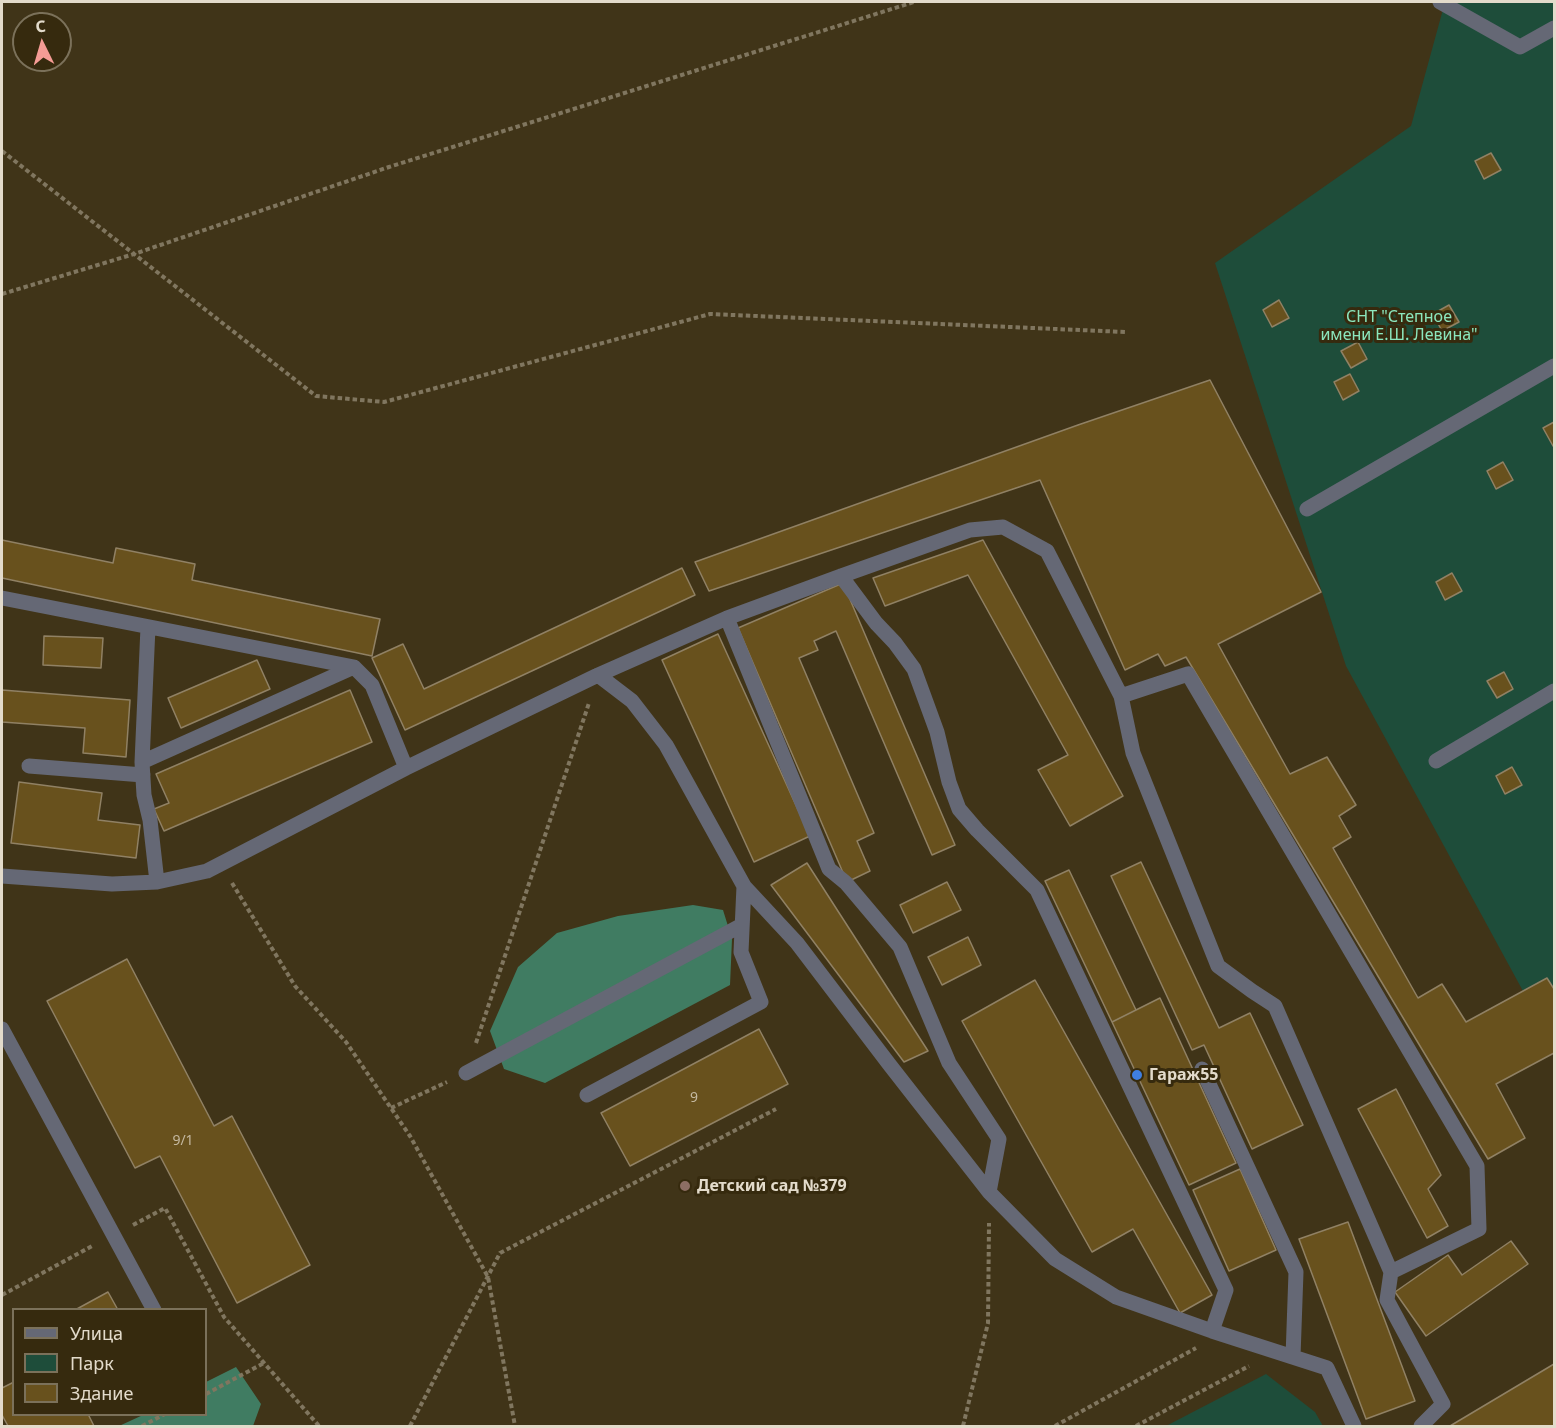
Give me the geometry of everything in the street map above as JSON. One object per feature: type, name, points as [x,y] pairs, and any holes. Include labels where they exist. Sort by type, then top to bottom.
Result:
[{"type":"street","points":[[1440,2],[1520,47],[1554,28]]},
{"type":"street","points":[[1307,509],[1554,366]]},
{"type":"street","points":[[2,876],[112,884],[158,882],[207,871],[406,768],[598,675],[727,618],[970,530],[1003,527],[1047,551],[1121,696],[1133,753],[1218,966],[1275,1006],[1391,1272],[1387,1300],[1443,1404],[1420,1426]]},
{"type":"street","points":[[841,576],[876,623],[896,643],[914,669],[937,732],[949,782],[959,809],[1036,890],[1226,1290],[1217,1333]]},
{"type":"street","points":[[2,598],[354,667],[372,685],[406,768]]},
{"type":"street","points":[[727,618],[829,869],[846,883],[900,947],[949,1063],[999,1139],[989,1192]]},
{"type":"street","points":[[148,627],[144,795],[150,820],[158,882]]},
{"type":"street","points":[[29,766],[143,769],[354,667]]},
{"type":"street","points":[[1121,696],[1188,674],[1477,1166],[1479,1229],[1391,1272]]},
{"type":"street","points":[[598,675],[632,701],[666,745],[744,886],[797,943],[989,1192],[1055,1259],[1116,1297],[1217,1333],[1327,1368],[1354,1426]]},
{"type":"street","points":[[1436,761],[1554,692]]},
{"type":"street","points":[[587,1095],[761,1002],[741,952],[744,886]]},
{"type":"street","points":[[466,1073],[742,925]]},
{"type":"street","points":[[2,1029],[153,1308]]},
{"type":"street","points":[[1202,1069],[1296,1272],[1293,1357]]},
{"type":"path","points":[[2,294],[134,254],[389,167],[914,2]]},
{"type":"path","points":[[2,151],[316,396],[384,402],[710,314],[1125,332]]},
{"type":"path","points":[[391,1108],[466,1073],[598,675]]},
{"type":"path","points":[[220,864],[296,986],[346,1042],[410,1136],[488,1277],[515,1426]]},
{"type":"path","points":[[410,1426],[500,1253],[776,1109]]},
{"type":"path","points":[[963,1426],[988,1323],[989,1192]]},
{"type":"path","points":[[2,1294],[165,1208],[224,1317],[319,1426]]},
{"type":"path","points":[[1055,1426],[1217,1333]]},
{"type":"path","points":[[1136,1426],[1276,1352]]},
{"type":"path","points":[[207,1393],[264,1363]]},
{"type":"path","points":[[142,1426],[161,1416]]},
{"type":"green space","name":"СНТ \"Степное имени Е.Ш. Левина\"","points":[[1445,2],[1554,2],[1554,1048],[1346,666],[1215,263],[1411,126]]},
{"type":"green space","points":[[693,905],[723,910],[732,939],[730,985],[545,1083],[504,1069],[490,1031],[518,967],[557,933],[618,916]]},
{"type":"green space","points":[[236,1367],[261,1404],[253,1426],[119,1426],[141,1416],[207,1416],[207,1382]]},
{"type":"green space","points":[[1266,1374],[1315,1412],[1323,1426],[1166,1426]]},
{"type":"building","points":[[1491,153],[1501,170],[1484,179],[1475,161]]},
{"type":"building","points":[[1279,300],[1289,318],[1272,327],[1263,310]]},
{"type":"building","points":[[1449,305],[1459,322],[1442,331],[1433,314]]},
{"type":"building","points":[[1358,342],[1367,359],[1351,368],[1341,351]]},
{"type":"building","points":[[1350,374],[1359,391],[1343,400],[1334,382]]},
{"type":"building","points":[[1210,380],[1321,592],[1218,644],[1290,774],[1327,757],[1356,805],[1339,816],[1351,837],[1333,848],[1418,998],[1442,984],[1466,1022],[1547,978],[1554,989],[1554,1053],[1496,1084],[1525,1138],[1488,1159],[1186,657],[1165,666],[1158,654],[1125,670],[1040,480],[709,591],[695,562]]},
{"type":"building","points":[[1554,422],[1554,445],[1553,446],[1543,428]]},
{"type":"building","points":[[1503,462],[1513,480],[1496,489],[1487,471]]},
{"type":"building","points":[[2,540],[113,563],[116,548],[195,564],[192,580],[380,619],[372,656],[2,578]]},
{"type":"building","points":[[983,540],[1123,796],[1070,826],[1038,770],[1068,755],[968,575],[885,606],[873,578]]},
{"type":"building","points":[[682,568],[695,595],[405,730],[372,658],[403,644],[424,689]]},
{"type":"building","points":[[1452,573],[1462,591],[1445,600],[1436,582]]},
{"type":"building","points":[[843,583],[955,845],[932,855],[836,631],[814,641],[818,650],[799,658],[874,833],[857,841],[870,871],[847,882],[738,628]]},
{"type":"building","points":[[718,634],[810,836],[754,862],[662,660]]},
{"type":"building","points":[[44,636],[103,638],[101,668],[43,665]]},
{"type":"building","points":[[257,660],[270,689],[181,728],[168,698]]},
{"type":"building","points":[[1504,672],[1513,689],[1497,698],[1487,681]]},
{"type":"building","points":[[2,690],[130,700],[126,757],[83,753],[85,728],[2,722]]},
{"type":"building","points":[[350,690],[372,742],[164,831],[154,809],[169,803],[156,774]]},
{"type":"building","points":[[1512,767],[1522,785],[1505,794],[1496,776]]},
{"type":"building","points":[[19,782],[102,793],[98,820],[140,825],[136,858],[11,843]]},
{"type":"building","points":[[1141,862],[1219,1028],[1250,1013],[1303,1125],[1252,1149],[1204,1045],[1192,1050],[1111,876]]},
{"type":"building","points":[[807,863],[928,1051],[904,1062],[771,885]]},
{"type":"building","points":[[1069,870],[1136,1010],[1112,1022],[1045,881]]},
{"type":"building","points":[[947,882],[961,910],[913,933],[900,905]]},
{"type":"building","points":[[968,937],[981,965],[942,985],[928,957]]},
{"type":"building","points":[[127,959],[214,1126],[232,1116],[310,1265],[237,1303],[160,1156],[135,1168],[47,1001]]},
{"type":"building","points":[[1035,980],[1212,1295],[1180,1313],[1133,1229],[1092,1252],[962,1021]]},
{"type":"building","points":[[1160,998],[1236,1163],[1189,1185],[1112,1022]]},
{"type":"building","points":[[759,1029],[788,1084],[630,1166],[601,1113]]},
{"type":"building","points":[[1396,1089],[1441,1175],[1428,1189],[1448,1226],[1427,1238],[1358,1109]]},
{"type":"building","points":[[1240,1169],[1276,1250],[1229,1271],[1193,1190]]},
{"type":"building","points":[[1348,1222],[1415,1401],[1366,1419],[1299,1239]]},
{"type":"building","points":[[1511,1241],[1528,1264],[1426,1336],[1395,1292],[1448,1255],[1462,1275]]},
{"type":"building","points":[[108,1292],[117,1308],[79,1308]]},
{"type":"building","points":[[1554,1364],[1554,1426],[1450,1426]]},
{"type":"building","points":[[12,1383],[12,1416],[89,1416],[94,1426],[8,1426],[2,1415],[2,1388]]},
{"type":"place","name":"Гараж55","points":[[1137,1075]]},
{"type":"place","name":"Детский сад №379","points":[[685,1186]]}]
